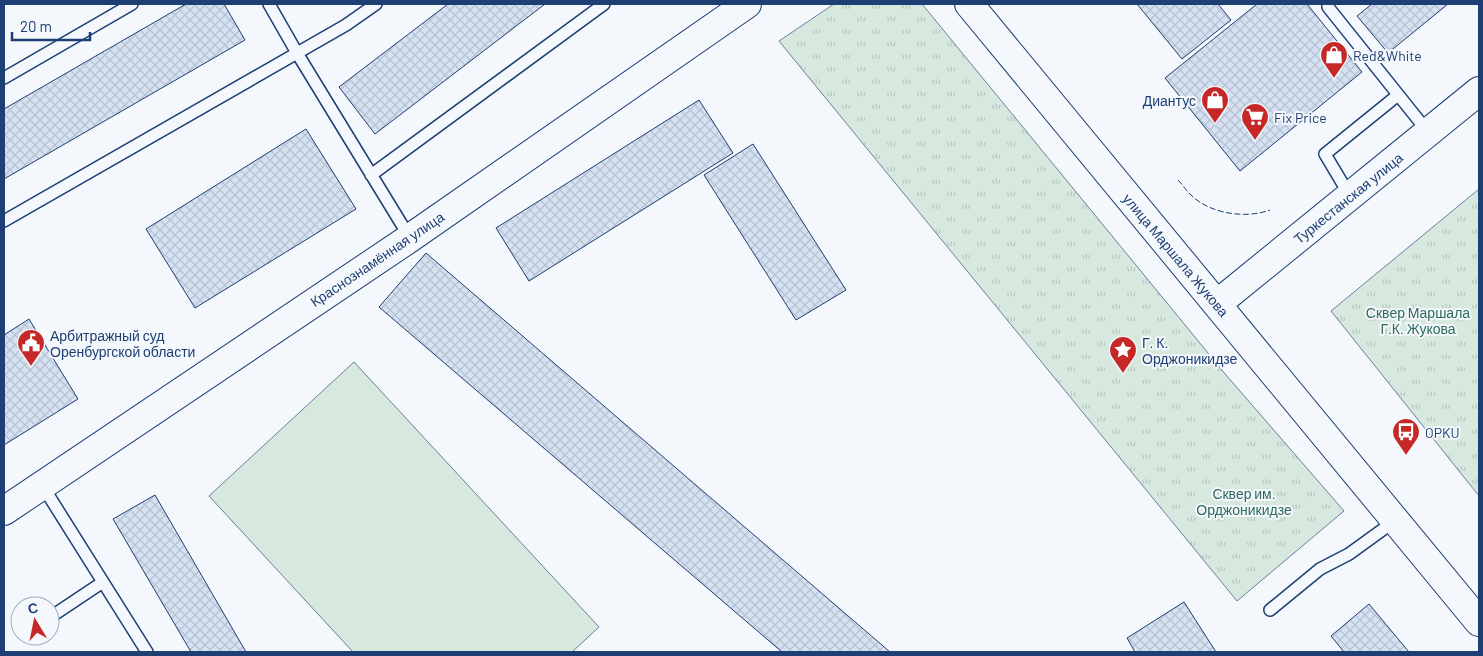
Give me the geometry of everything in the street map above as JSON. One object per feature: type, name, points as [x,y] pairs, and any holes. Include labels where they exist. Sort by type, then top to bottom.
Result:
[{"type":"main road","name":"Краснознамённая улица","points":[[4,511],[410,238],[747,4]]},
{"type":"main road","name":"улица Маршала Жукова","points":[[968,4],[1479,622]]},
{"type":"main road","name":"Туркестанская улица","points":[[1217,304],[1479,91]]},
{"type":"lane","points":[[4,78],[132,4]]},
{"type":"lane","points":[[269,4],[410,238]]},
{"type":"lane","points":[[4,221],[346,25],[376,4]]},
{"type":"lane","points":[[371,175],[604,4]]},
{"type":"lane","points":[[1328,4],[1328,7],[1428,132]]},
{"type":"lane","points":[[1350,197],[1325,154],[1398,94]]},
{"type":"lane","points":[[42,485],[147,652]]},
{"type":"lane","points":[[1270,610],[1320,570],[1350,554],[1396,520]]},
{"type":"lane","points":[[60,611],[103,582]]},
{"type":"green space","name":"Сквер им. Орджоникидзе","points":[[834,4],[922,4],[1226,375],[1344,511],[1237,601],[779,41]]},
{"type":"green space","name":"Сквер Маршала Г.К. Жукова","points":[[1479,189],[1479,496],[1331,311]]},
{"type":"green space","points":[[354,362],[599,627],[572,652],[353,652],[209,496]]},
{"type":"building","points":[[186,4],[224,4],[245,40],[4,179],[4,109]]},
{"type":"building","points":[[448,4],[545,4],[375,134],[339,87]]},
{"type":"building","points":[[1137,4],[1218,4],[1231,20],[1182,59]]},
{"type":"building","points":[[1257,4],[1307,4],[1362,72],[1240,171],[1165,78]]},
{"type":"building","points":[[1372,4],[1448,4],[1388,53],[1357,16]]},
{"type":"building","points":[[699,100],[733,153],[529,281],[496,228]]},
{"type":"building","points":[[306,129],[356,209],[195,308],[146,229]]},
{"type":"building","points":[[753,144],[846,290],[796,320],[704,175]]},
{"type":"building","points":[[426,253],[890,652],[782,652],[379,307]]},
{"type":"building","name":"Арбитражный суд Оренбургской области","points":[[29,319],[78,399],[4,445],[4,335]]},
{"type":"building","points":[[155,495],[246,652],[191,652],[113,519]]},
{"type":"building","points":[[1184,602],[1216,652],[1135,652],[1127,638]]},
{"type":"building","points":[[1369,604],[1409,652],[1344,652],[1331,636]]},
{"type":"fence","points":[[1178,180],[1189,193],[1208,207],[1239,214],[1260,213],[1270,210]]},
{"type":"place","name":"Red&White","points":[[1334,79]]},
{"type":"place","name":"Диантус","points":[[1215,124]]},
{"type":"place","name":"Fix Price","points":[[1255,141]]},
{"type":"place","name":"Арбитражный суд Оренбургской области","points":[[31,367]]},
{"type":"place","name":"Г. К. Орджоникидзе","points":[[1123,374]]},
{"type":"place","name":"OPKU","points":[[1406,456]]}]
